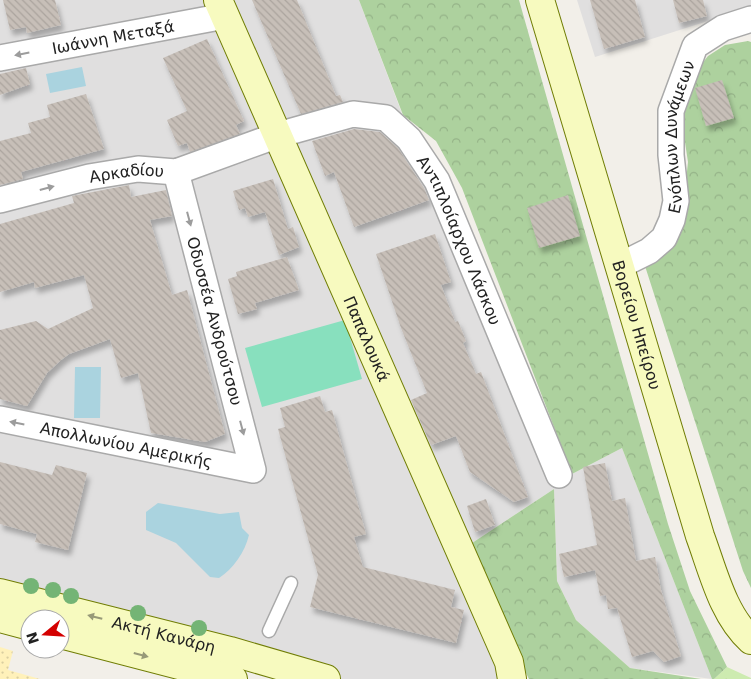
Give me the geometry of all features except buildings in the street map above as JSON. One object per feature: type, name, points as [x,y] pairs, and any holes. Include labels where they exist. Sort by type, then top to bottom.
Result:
[{"type":"street","name":"Βορείου Ηπείρου","points":[[540,0],[700,536],[727,605],[734,619],[751,640]]},
{"type":"street","name":"Ιωάννη Μεταξά","points":[[0,58],[222,8]]},
{"type":"street","name":"Παπαλουκά","points":[[222,8],[509,662],[512,679]]},
{"type":"street","name":"Ενόπλων Δυνάμεων","points":[[618,266],[649,250],[664,238],[672,220],[676,201],[671,155],[671,111],[695,46],[723,28],[751,19]]},
{"type":"street","name":"Αντιπλοίαρχου Λάσκου","points":[[278,135],[353,114],[386,118],[409,139],[437,181],[559,475]]},
{"type":"street","name":"Αρκαδίου","points":[[0,200],[89,177],[138,169],[176,172],[278,135]]},
{"type":"street","name":"Οδυσσέα Ανδρούτσου","points":[[176,172],[253,470]]},
{"type":"street","name":"Απολλωνίου Αμερικής","points":[[0,419],[253,470]]},
{"type":"street","name":"Ακτή Κανάρη","points":[[0,594],[230,651],[326,679]]},
{"type":"street","points":[[0,618],[20,623]]},
{"type":"street","name":"Ακτή Κανάρη","points":[[70,637],[233,679]]},
{"type":"lane","points":[[269,632],[291,582]]},
{"type":"shaded area","points":[[0,0],[218,0],[512,679],[326,679],[70,612],[70,609],[58,609],[0,594]]},
{"type":"shaded area","points":[[234,0],[359,0],[421,164],[554,488],[572,474],[622,448],[712,679],[630,668],[576,620],[557,581],[554,489],[463,549]]},
{"type":"shaded area","points":[[577,0],[751,0],[751,14],[711,20],[595,57]]},
{"type":"green space","points":[[359,0],[519,0],[668,524],[690,591],[727,667],[714,679],[712,679],[622,448],[572,474],[462,188],[436,141],[403,115]]},
{"type":"green space","points":[[751,42],[751,588],[743,571],[645,266],[683,209],[688,162],[681,116],[692,76],[708,56],[725,45]]},
{"type":"green space","points":[[345,320],[362,379],[262,407],[245,348]]},
{"type":"green space","points":[[554,489],[557,581],[576,620],[630,668],[701,679],[529,679],[463,549]]},
{"type":"green space","points":[[727,667],[751,678],[751,679],[714,679]]},
{"type":"sand","points":[[0,647],[13,651],[8,670],[40,679],[0,679]]},
{"type":"water","points":[[82,67],[86,86],[50,93],[46,74]]},
{"type":"water","points":[[75,367],[101,367],[100,418],[74,418]]},
{"type":"water","points":[[158,503],[220,514],[239,512],[242,528],[249,535],[245,548],[238,560],[219,578],[210,577],[176,543],[146,530],[146,512]]}]
